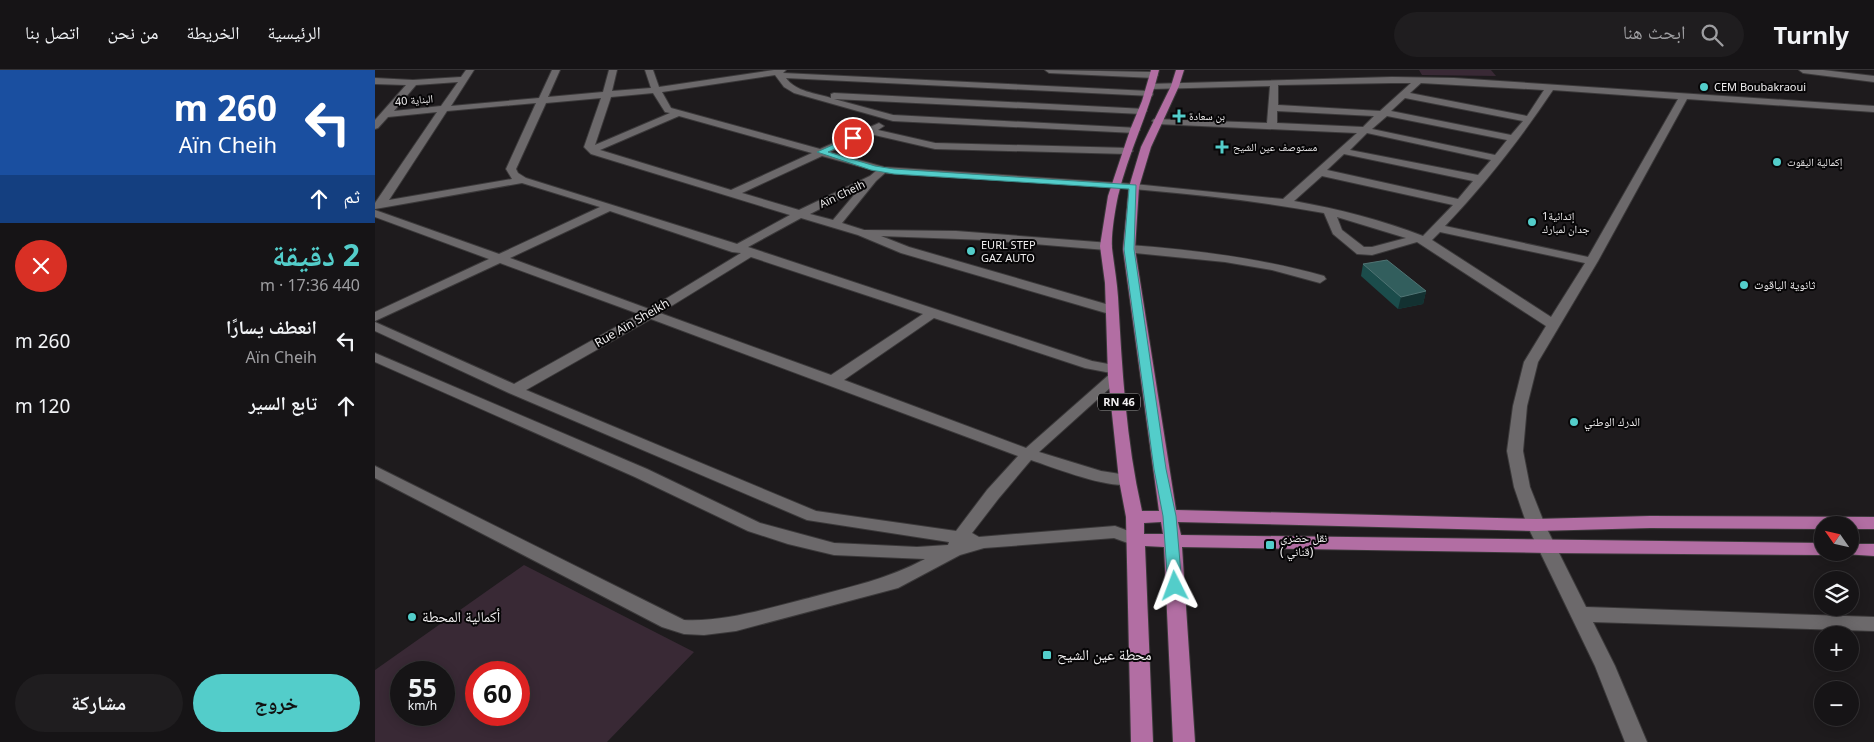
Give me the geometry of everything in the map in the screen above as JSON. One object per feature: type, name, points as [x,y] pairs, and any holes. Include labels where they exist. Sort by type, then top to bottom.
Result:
[{"type":"main road","name":"RN 46","points":[[1180,70],[1175,86],[1146,147],[1133,187],[1129,249],[1160,469],[1173,540],[1184,742]]},
{"type":"main road","name":"RN 46","points":[[1143,742],[1135,517],[1127,480],[1114,373],[1111,283],[1106,246],[1107,228],[1117,186],[1152,81]]},
{"type":"main road","points":[[1135,517],[1170,516],[1536,525],[1650,522],[1874,523]]},
{"type":"main road","points":[[1135,540],[1549,548],[1814,549]]},
{"type":"main road","points":[[1859,550],[1874,550]]},
{"type":"street","points":[[377,208],[469,70]]},
{"type":"street","points":[[375,471],[669,622],[684,627],[704,628],[736,624],[891,583],[958,544],[993,494],[1028,454],[1114,373],[934,312],[522,180],[513,175],[511,169],[556,70]]},
{"type":"street","points":[[613,70],[589,147],[592,150],[862,233],[905,250],[1111,310]]},
{"type":"street","points":[[649,70],[668,110],[821,152],[879,174],[835,225]]},
{"type":"street","points":[[723,70],[727,80]]},
{"type":"street","points":[[1049,70],[1152,81],[1175,86],[1418,80],[1551,86],[1874,110]]},
{"type":"street","points":[[1803,70],[1874,79]]},
{"type":"street","points":[[417,83],[430,72]]},
{"type":"street","points":[[779,72],[787,85],[805,94],[893,118],[1135,130]]},
{"type":"street","name":"البناية 40","points":[[387,114],[657,90],[779,72],[1152,81]]},
{"type":"street","name":"البناية 40","points":[[375,81],[417,83],[464,79]]},
{"type":"street","points":[[1286,203],[1418,80]]},
{"type":"street","name":"البناية 40","points":[[375,126],[417,83]]},
{"type":"street","points":[[1272,126],[1275,108],[1274,84]]},
{"type":"street","points":[[1329,211],[1337,232],[1361,252],[1422,240],[1438,228],[1461,203],[1511,138],[1529,119],[1551,86]]},
{"type":"street","points":[[805,94],[1143,111]]},
{"type":"street","points":[[1404,95],[1529,119]]},
{"type":"street","points":[[1636,742],[1605,666],[1549,548],[1536,525],[1521,487],[1515,451],[1520,406],[1531,362],[1592,261],[1684,96]]},
{"type":"street","points":[[1275,108],[1384,113],[1511,138]]},
{"type":"street","points":[[592,150],[677,114]]},
{"type":"street","points":[[731,194],[870,131],[893,118]]},
{"type":"street","points":[[1157,121],[1365,130],[1497,158]]},
{"type":"street","points":[[870,131],[935,146],[1128,151]]},
{"type":"street","points":[[1342,151],[1480,178]]},
{"type":"street","points":[[1320,172],[1461,203]]},
{"type":"street","name":"Aïn Cheih","points":[[742,251],[800,214],[879,174],[1133,187],[1286,203],[1329,211],[1400,230],[1422,240],[1553,324]]},
{"type":"street","points":[[377,208],[522,180]]},
{"type":"street","points":[[375,317],[609,207]]},
{"type":"street","points":[[377,208],[498,258],[833,380],[1028,454],[1100,476],[1127,480]]},
{"type":"street","points":[[1438,228],[1592,261]]},
{"type":"street","points":[[862,233],[924,232],[971,234],[1106,246]]},
{"type":"street","points":[[1129,249],[1214,255],[1254,262],[1320,279]]},
{"type":"street","name":"Rue Aïn Sheikh","points":[[514,390],[650,314],[742,251]]},
{"type":"street","points":[[833,380],[934,312]]},
{"type":"street","points":[[375,326],[514,390],[813,516],[958,544]]},
{"type":"street","points":[[375,356],[641,473],[763,530],[788,538],[834,549],[889,553],[958,544],[1115,532],[1135,540]]},
{"type":"street","points":[[1115,532],[1135,517]]},
{"type":"street","points":[[1581,614],[1874,624]]},
{"type":"shaded area","points":[[1419,70],[1491,70],[1496,76],[1422,75]]},
{"type":"shaded area","points":[[524,565],[694,652],[607,742],[375,742],[375,670]]},
{"type":"building","points":[[1387,260],[1426,291],[1401,297],[1363,264]]},
{"type":"place","name":"CEM Boubakraoui","points":[[1704,87]]},
{"type":"place","name":"بن سعادة","points":[[1179,116]]},
{"type":"place","name":"مستوصف عين الشيح","points":[[1222,147]]},
{"type":"place","name":"إكمالية اليقوت","points":[[1777,162]]},
{"type":"place","name":"1إتدائية جدان لمبارك","points":[[1532,222]]},
{"type":"place","name":"EURL STEP GAZ AUTO","points":[[971,251]]},
{"type":"place","name":"ثانوية الياقوت","points":[[1744,285]]},
{"type":"place","name":"الدرك الوطني","points":[[1574,422]]},
{"type":"place","name":"نقل حضري ( قناني)","points":[[1270,545]]},
{"type":"place","name":"أكمالية المحطة","points":[[412,617]]},
{"type":"place","name":"محطة عين الشيح","points":[[1047,655]]},
{"type":"route","points":[[853,138],[821,152],[894,172],[1133,187],[1129,249],[1160,469],[1170,516],[1175,586]]}]
